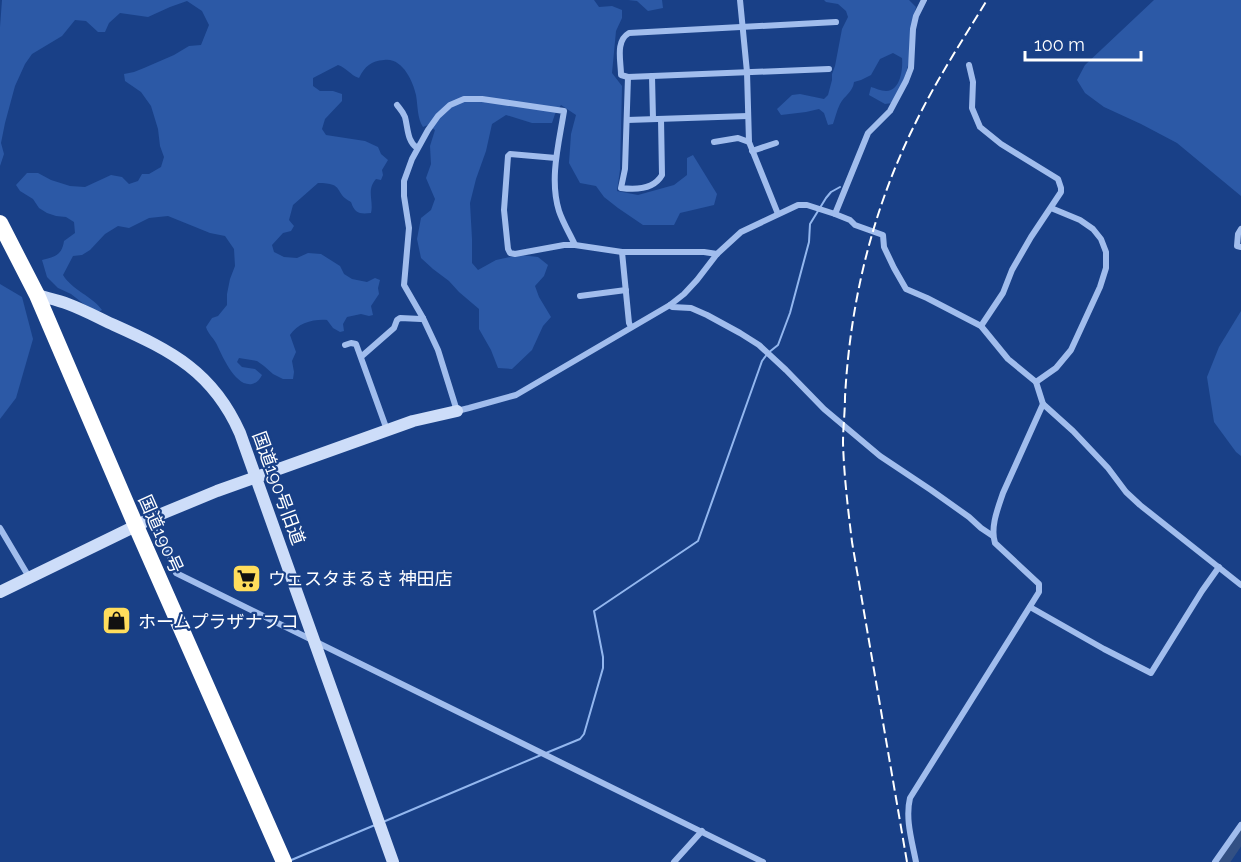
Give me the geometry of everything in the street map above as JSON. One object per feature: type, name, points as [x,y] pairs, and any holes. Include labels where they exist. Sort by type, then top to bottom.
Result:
[{"type":"highway","name":"国道190号","points":[[0,223],[37,295],[281,859]]},
{"type":"street","points":[[740,0],[747,72],[749,142],[778,214]]},
{"type":"street","points":[[835,214],[868,133],[890,111],[906,81],[911,68],[913,29],[916,16],[924,0]]},
{"type":"street","points":[[829,69],[628,77],[621,75],[620,42],[623,36],[629,33],[836,22]]},
{"type":"street","points":[[969,65],[973,82],[972,108],[980,127],[1001,144],[1058,178],[1061,188],[1061,192],[1012,270],[1003,293],[981,326]]},
{"type":"street","points":[[652,76],[653,119]]},
{"type":"street","points":[[628,77],[626,169],[621,188],[633,189],[659,182],[663,175],[661,119]]},
{"type":"street","points":[[457,411],[438,350],[404,285],[409,228],[404,181],[417,148],[438,116],[450,105],[464,99],[482,99],[564,111],[554,180],[558,209],[575,245]]},
{"type":"street","points":[[397,105],[404,116],[411,142],[417,148]]},
{"type":"street","points":[[627,120],[748,116]]},
{"type":"street","points":[[714,142],[738,138],[749,142]]},
{"type":"street","points":[[752,151],[776,143]]},
{"type":"street","points":[[556,158],[510,154],[508,156],[504,210],[510,253],[575,245],[622,252],[717,254]]},
{"type":"street","points":[[0,592],[154,517],[255,477],[413,421],[516,395],[670,305],[691,287],[717,254],[741,232],[798,205],[807,205],[835,214],[850,220],[855,225],[883,235],[884,247],[906,289],[981,326],[1008,359],[1036,382],[1042,404],[1073,431],[1108,468],[1126,492],[1241,585]]},
{"type":"street","points":[[1036,382],[1056,368],[1071,350],[1100,287],[1106,268],[1106,252],[1093,228],[1051,208]]},
{"type":"street","points":[[1241,229],[1237,246],[1241,247]]},
{"type":"street","points":[[622,252],[631,327]]},
{"type":"street","points":[[580,296],[626,290]]},
{"type":"street","name":"国道190号旧道","points":[[37,295],[68,303],[155,343],[180,358],[222,400],[240,433],[393,862]]},
{"type":"street","points":[[670,305],[691,308],[707,315],[759,345],[824,409],[880,456],[993,536]]},
{"type":"street","points":[[362,356],[394,328],[400,318],[423,318]]},
{"type":"street","points":[[345,345],[356,344],[362,356],[387,430]]},
{"type":"street","points":[[916,862],[908,818],[910,798],[1039,592],[1039,584],[995,543],[993,536],[1003,493],[1042,404]]},
{"type":"street","points":[[154,517],[176,573],[763,862]]},
{"type":"street","points":[[0,528],[29,578]]},
{"type":"street","points":[[1030,607],[1151,673],[1219,567]]},
{"type":"street","points":[[1215,862],[1241,825]]},
{"type":"street","points":[[674,862],[702,831]]},
{"type":"shaded area","points":[[2,0],[594,0],[599,7],[612,6],[622,10],[622,18],[616,31],[612,73],[622,86],[620,170],[617,191],[638,195],[674,185],[687,175],[687,158],[693,155],[717,194],[714,205],[680,213],[674,225],[643,225],[604,197],[596,186],[580,183],[569,163],[571,134],[576,115],[561,105],[552,123],[532,123],[506,115],[492,124],[470,203],[472,263],[478,270],[496,260],[520,255],[538,257],[548,265],[544,276],[535,286],[551,317],[543,326],[532,350],[512,369],[498,368],[479,329],[479,309],[421,258],[417,239],[421,218],[431,210],[435,199],[426,178],[431,164],[430,146],[435,130],[428,125],[423,127],[421,123],[416,95],[406,71],[396,62],[379,61],[366,67],[359,78],[338,65],[313,78],[313,86],[320,91],[342,94],[342,101],[325,119],[322,129],[326,135],[365,141],[378,147],[381,154],[388,160],[382,170],[381,180],[376,179],[371,187],[371,213],[356,211],[351,202],[336,187],[327,183],[318,183],[293,205],[289,220],[294,226],[291,231],[283,233],[272,245],[274,252],[284,257],[297,258],[308,253],[321,254],[340,266],[344,274],[352,279],[367,282],[375,278],[380,280],[379,294],[371,306],[373,315],[361,314],[347,317],[343,324],[344,331],[340,332],[333,328],[327,320],[311,321],[297,327],[290,335],[296,352],[292,361],[293,379],[283,379],[273,374],[257,361],[239,358],[237,362],[242,367],[255,369],[262,375],[255,383],[246,384],[240,381],[230,369],[206,327],[212,318],[218,316],[227,305],[230,279],[235,266],[234,249],[225,236],[210,233],[168,216],[149,218],[129,228],[118,226],[105,234],[90,250],[82,255],[73,256],[63,275],[71,285],[98,305],[102,310],[98,312],[58,288],[47,277],[42,260],[60,252],[64,241],[75,233],[74,222],[39,208],[33,199],[20,191],[16,185],[27,173],[38,173],[70,186],[85,187],[111,175],[122,177],[129,184],[138,181],[142,174],[149,174],[161,167],[164,157],[151,106],[141,92],[125,81],[124,74],[144,68],[189,46],[201,45],[209,25],[202,11],[187,1],[148,17],[120,13],[109,23],[105,32],[98,32],[86,21],[75,20],[62,36],[32,54],[25,64],[15,86],[5,123],[1,143],[4,154],[0,166]]},
{"type":"shaded area","points":[[628,0],[662,0],[663,8],[648,11],[637,1]]},
{"type":"shaded area","points":[[824,0],[909,0],[916,7],[908,67],[892,103],[885,104],[869,95],[871,87],[886,91],[891,90],[898,83],[902,58],[893,53],[880,59],[871,75],[854,82],[852,89],[840,104],[833,124],[828,125],[824,113],[819,109],[781,115],[777,109],[792,95],[800,94],[824,99],[828,95],[842,29],[848,17],[846,11],[838,4]]},
{"type":"shaded area","points":[[1154,0],[1241,0],[1241,196],[1177,143],[1104,107],[1085,93],[1077,80],[1085,65]]},
{"type":"shaded area","points":[[0,284],[22,297],[33,339],[16,398],[0,419]]},
{"type":"shaded area","points":[[1241,311],[1241,456],[1214,422],[1207,377],[1219,347]]},
{"type":"waterway","points":[[546,753],[580,739],[584,734],[603,668],[594,611],[698,541],[762,361],[778,345],[790,313],[809,242],[810,224],[826,198],[840,187]]},
{"type":"waterway","points":[[383,822],[541,755]]},
{"type":"waterway","points":[[289,861],[375,825]]},
{"type":"waterway","points":[[1222,862],[1241,834]]},
{"type":"railway","points":[[907,862],[852,542],[843,443],[848,362],[858,292],[886,191],[922,110],[987,0]]},
{"type":"place","name":"ウェスタまるき 神田店","points":[[247,578]]},
{"type":"place","name":"ホームプラザナフコ","points":[[117,621]]}]
